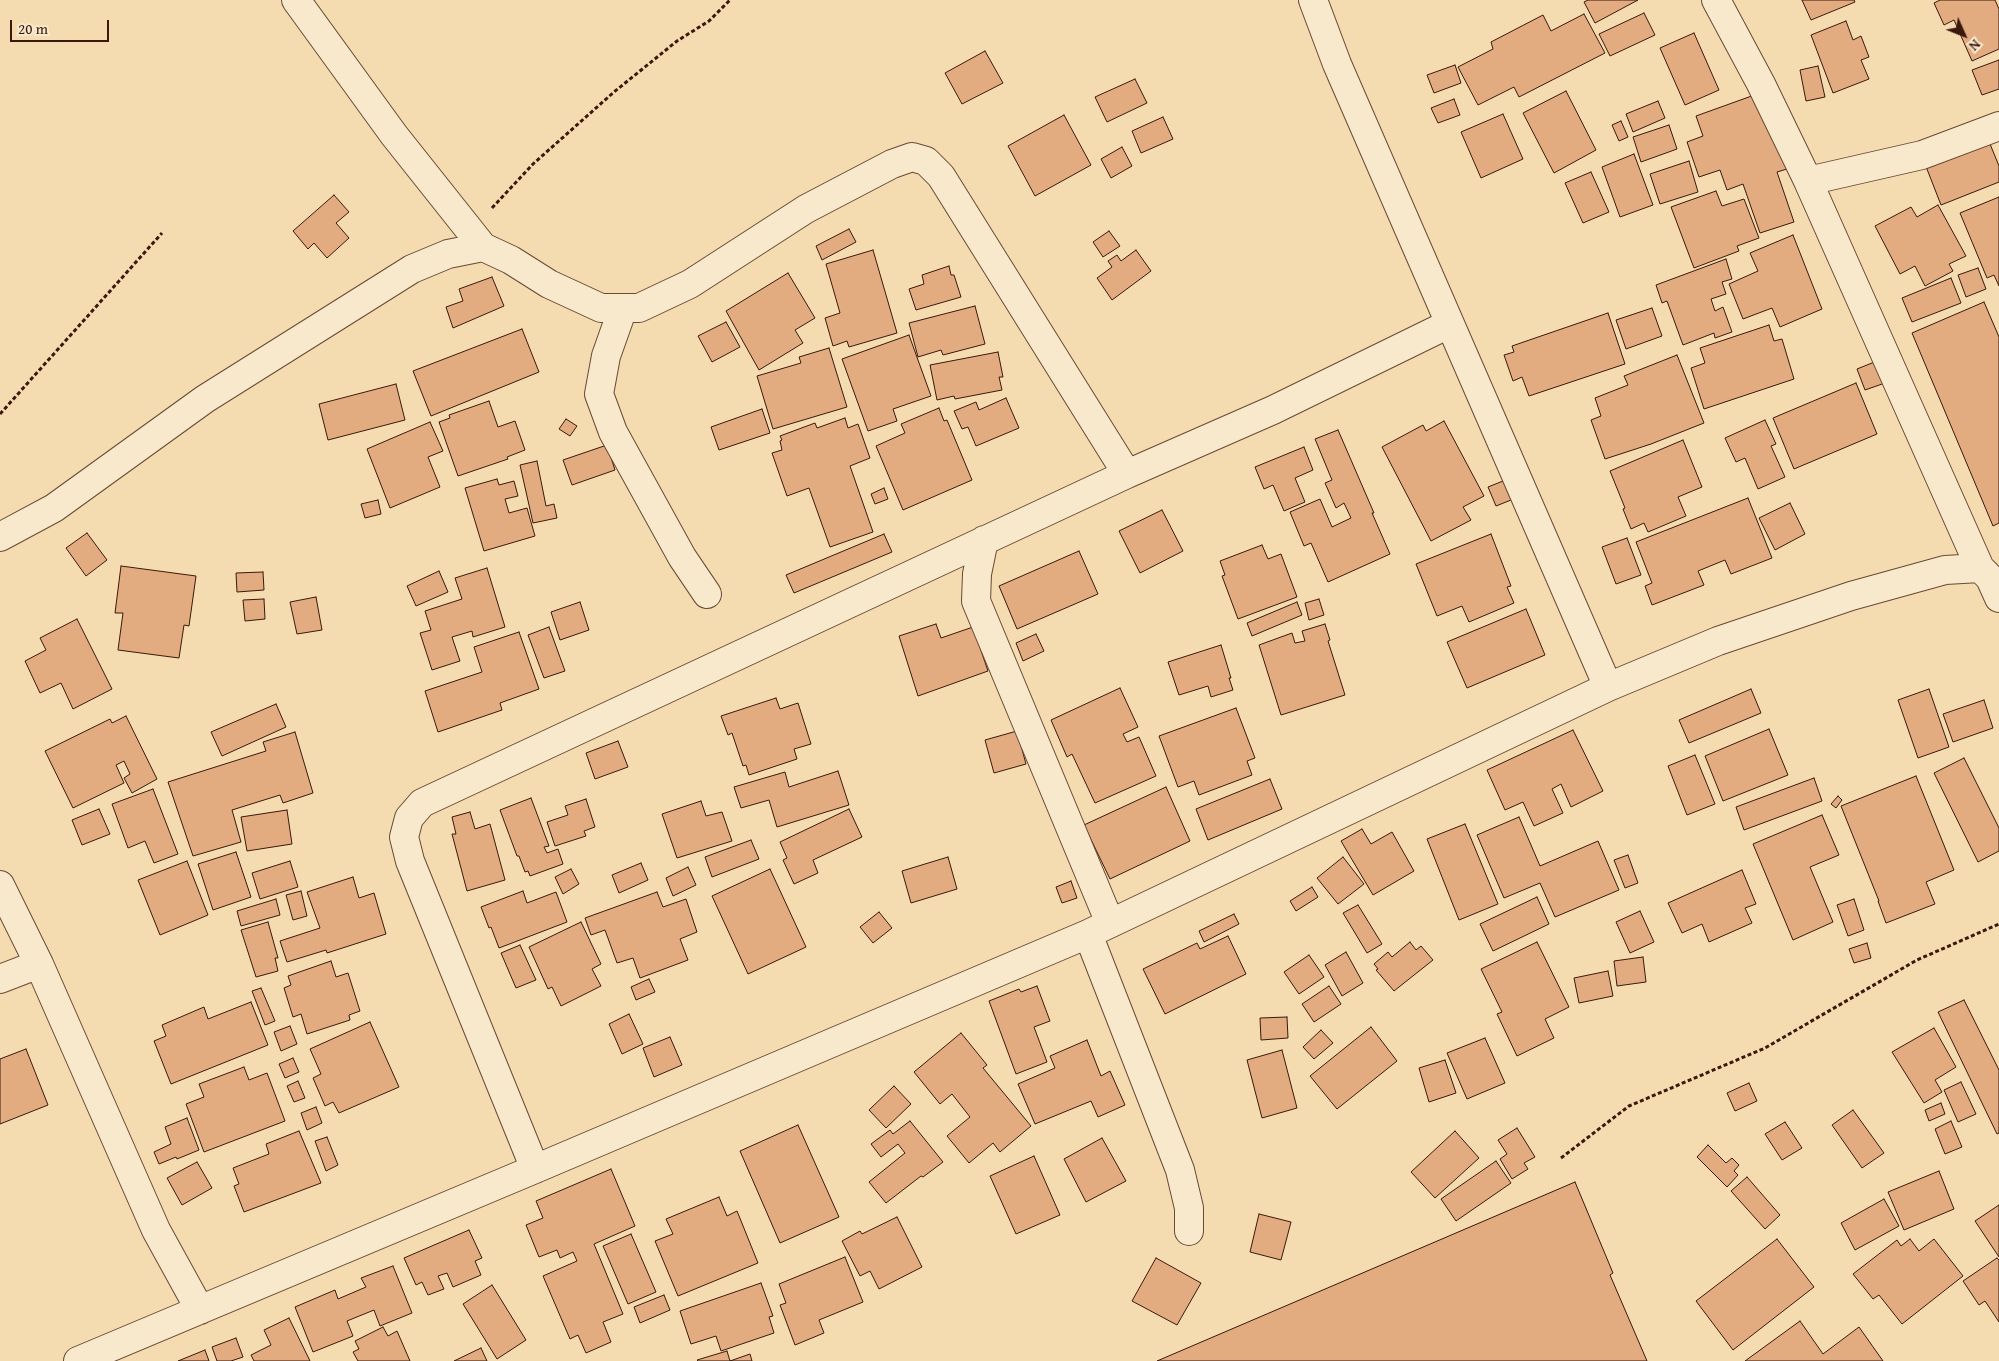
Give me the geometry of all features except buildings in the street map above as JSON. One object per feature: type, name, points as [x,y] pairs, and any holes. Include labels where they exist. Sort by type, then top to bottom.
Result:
[{"type":"street","points":[[296,0],[394,135],[477,239],[549,284],[601,308],[639,308],[690,284],[806,210],[892,164],[912,157],[926,161],[941,176],[1126,474]]},
{"type":"street","points":[[1313,0],[1336,64],[1608,688]]},
{"type":"street","points":[[1716,0],[1761,84],[1808,181],[1980,568],[1990,578],[1999,598]]},
{"type":"street","points":[[1808,181],[1922,155],[1999,126]]},
{"type":"street","points":[[0,537],[54,508],[205,398],[412,269],[477,239]]},
{"type":"street","points":[[623,308],[606,356],[599,394],[613,432],[682,557],[707,594]]},
{"type":"street","points":[[535,1170],[410,861],[404,837],[409,818],[422,802],[1126,474],[1274,410],[1450,324]]},
{"type":"street","points":[[984,540],[977,574],[976,601],[1099,929],[1129,1043],[1180,1170],[1189,1208],[1189,1231]]},
{"type":"street","points":[[78,1361],[535,1170],[1099,929],[1608,688],[1718,642],[1850,596],[1945,570],[1980,568]]},
{"type":"street","points":[[0,885],[39,964],[156,1230],[200,1310]]},
{"type":"street","points":[[0,979],[39,964]]},
{"type":"path","points":[[477,239],[532,164],[614,92],[678,41],[709,21],[730,0]]},
{"type":"path","points":[[0,414],[162,233]]},
{"type":"path","points":[[1562,1158],[1629,1106],[1765,1048],[1917,960],[1999,924]]}]
